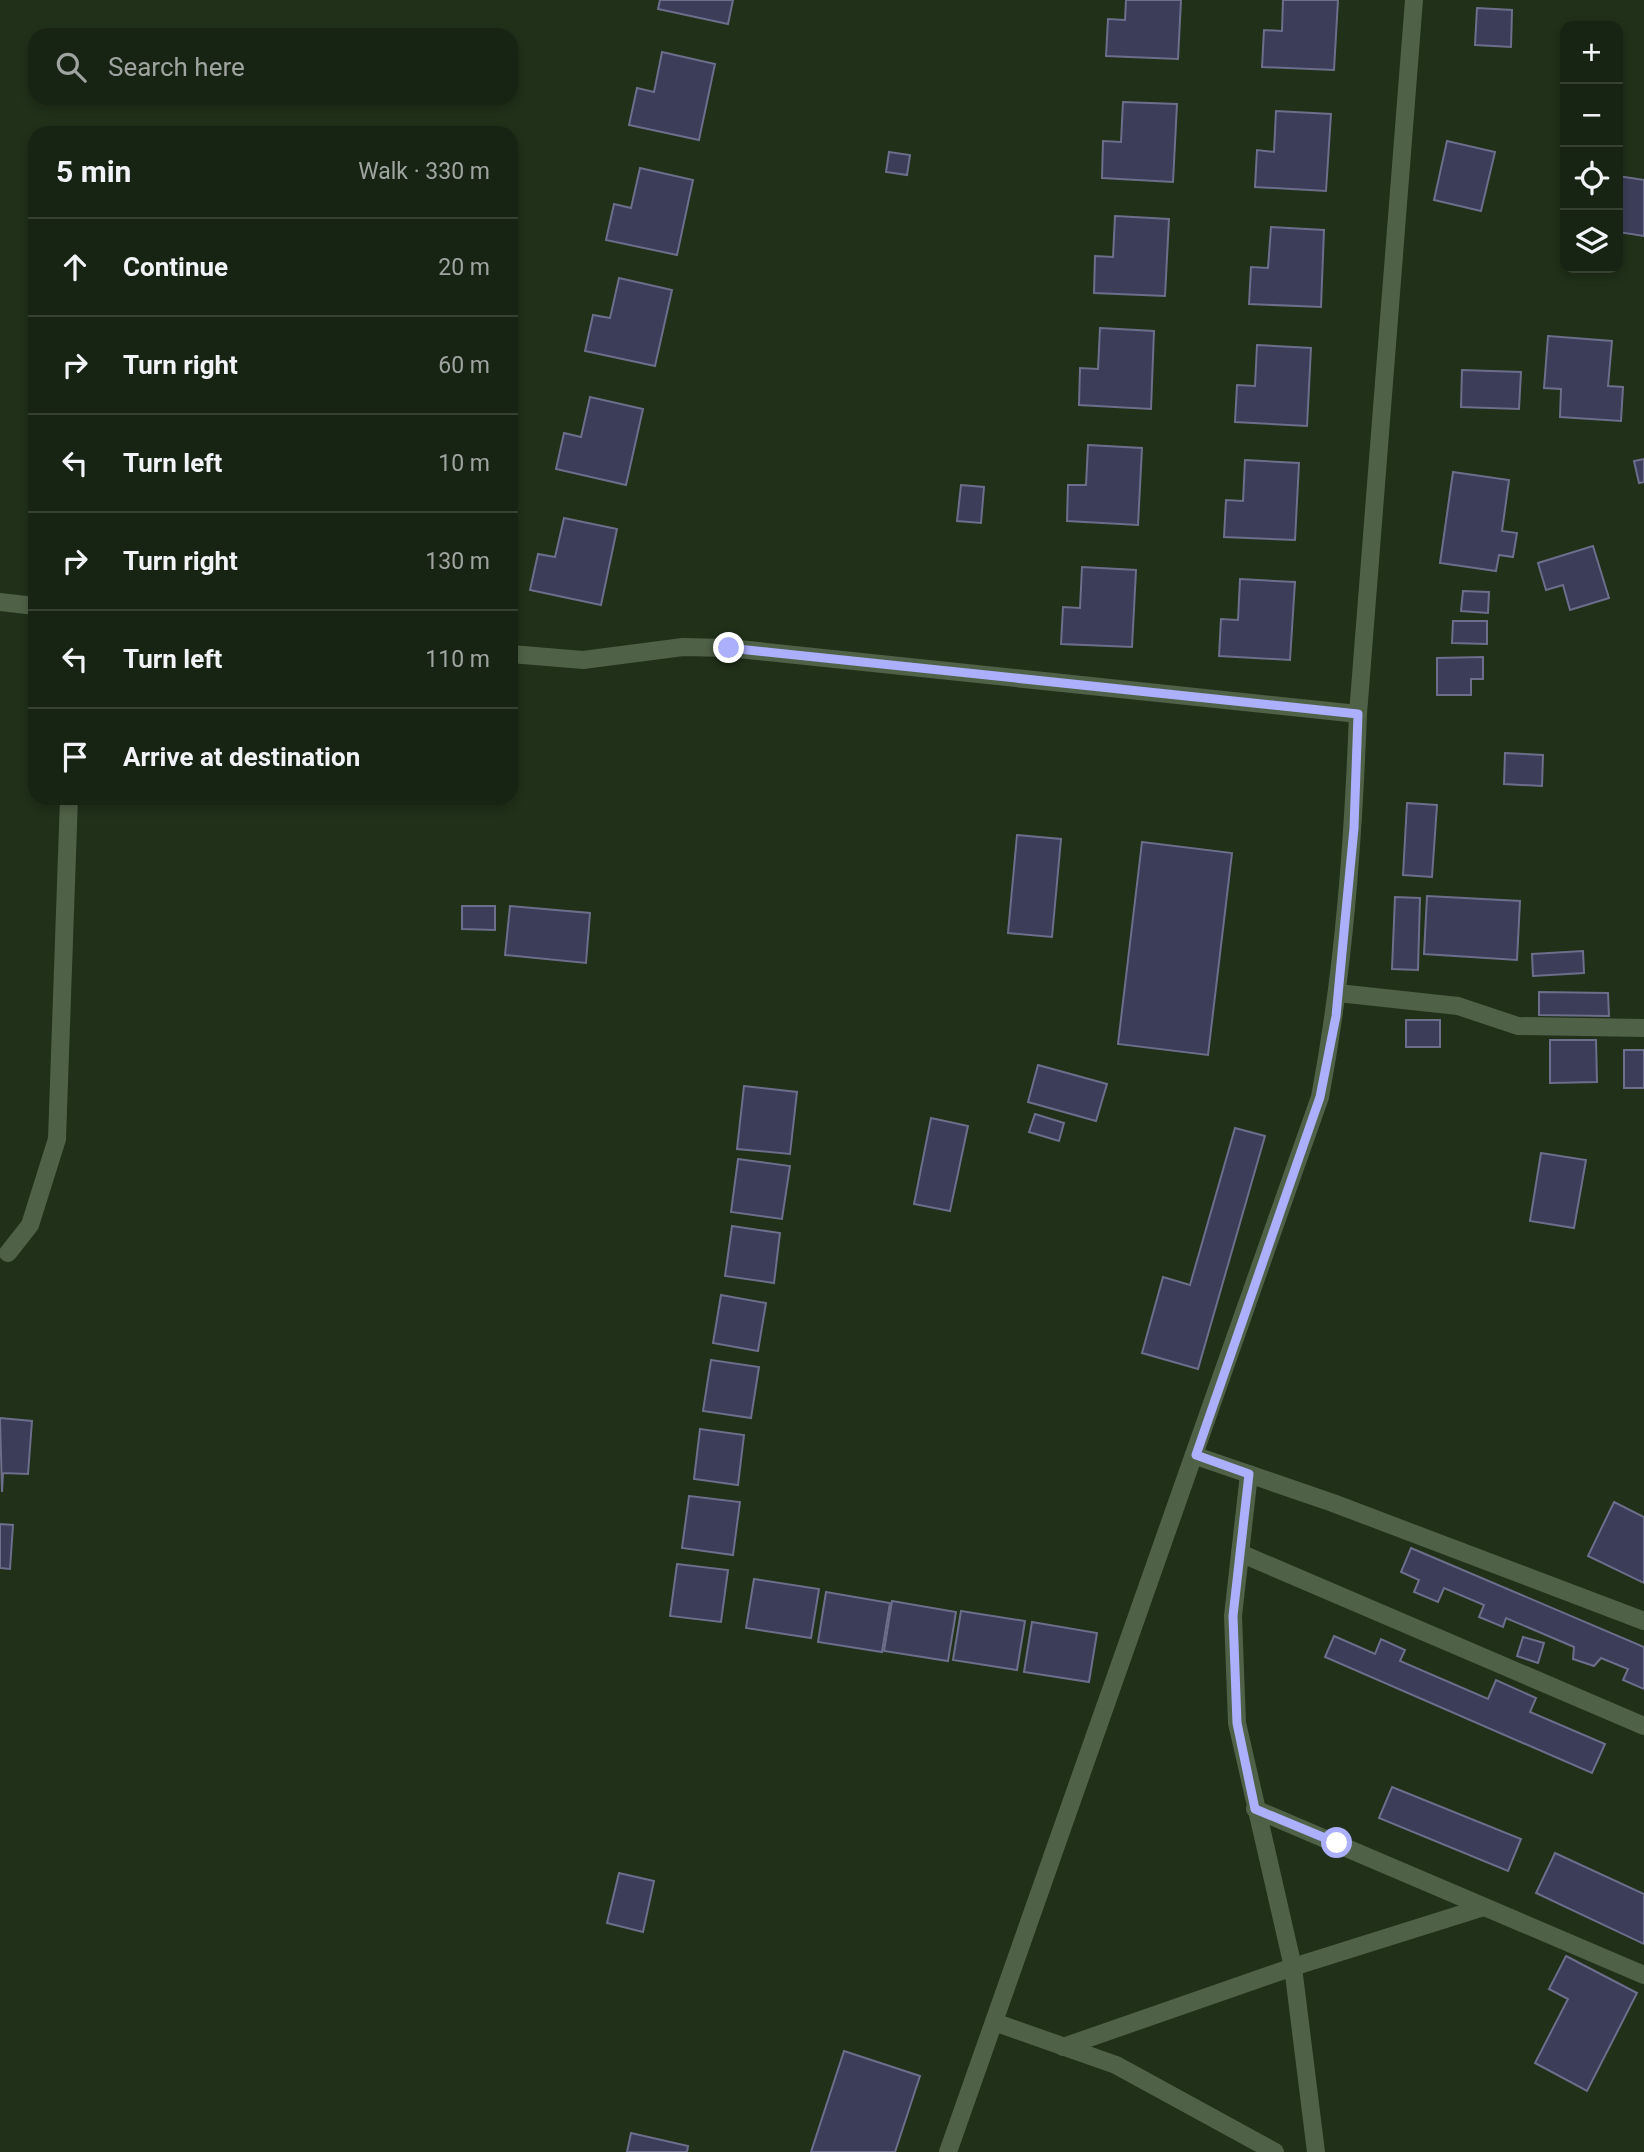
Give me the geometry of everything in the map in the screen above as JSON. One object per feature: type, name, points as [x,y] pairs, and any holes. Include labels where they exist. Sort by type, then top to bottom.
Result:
[{"type":"street","points":[[948,2152],[1196,1455],[1320,1097],[1338,993],[1354,828],[1358,714],[1415,0]]},
{"type":"street","points":[[0,602],[28,605]]},
{"type":"street","points":[[518,655],[583,660],[683,647],[729,648],[1358,714]]},
{"type":"street","points":[[4,1257],[30,1225],[57,1139],[69,805]]},
{"type":"street","points":[[1338,993],[1458,1006],[1518,1026],[1644,1028]]},
{"type":"street","points":[[1196,1455],[1644,1621]]},
{"type":"street","points":[[1249,1474],[1233,1616],[1237,1723],[1293,1967],[1316,2152]]},
{"type":"street","points":[[1240,1553],[1644,1726]]},
{"type":"street","points":[[1255,1809],[1644,1975]]},
{"type":"street","points":[[1063,2046],[1293,1967],[1484,1907]]},
{"type":"street","points":[[994,2022],[1116,2065],[1275,2152]]},
{"type":"building","points":[[660,0],[733,0],[728,24],[658,9]]},
{"type":"building","points":[[1126,0],[1181,0],[1178,59],[1106,56],[1108,19],[1125,20]]},
{"type":"building","points":[[1283,0],[1338,0],[1334,70],[1262,67],[1264,30],[1282,31]]},
{"type":"building","points":[[1477,8],[1512,10],[1511,47],[1475,45]]},
{"type":"building","points":[[662,52],[715,64],[699,140],[629,125],[637,88],[654,92]]},
{"type":"building","points":[[1123,102],[1177,104],[1173,182],[1102,178],[1103,141],[1121,142]]},
{"type":"building","points":[[1276,111],[1331,114],[1326,191],[1255,187],[1257,150],[1274,152]]},
{"type":"building","points":[[1447,141],[1495,152],[1481,211],[1434,200]]},
{"type":"building","points":[[889,152],[910,155],[907,175],[886,172]]},
{"type":"building","points":[[640,168],[693,180],[677,255],[606,240],[614,204],[631,208]]},
{"type":"building","points":[[1623,177],[1644,180],[1644,236],[1623,233]]},
{"type":"building","points":[[1115,216],[1169,219],[1165,296],[1094,293],[1095,256],[1113,257]]},
{"type":"building","points":[[1271,227],[1324,230],[1321,307],[1249,304],[1251,267],[1268,268]]},
{"type":"building","points":[[619,278],[672,290],[655,366],[585,351],[593,315],[610,318]]},
{"type":"building","points":[[1100,328],[1154,331],[1151,409],[1079,405],[1080,368],[1098,369]]},
{"type":"building","points":[[1548,336],[1612,341],[1608,386],[1623,387],[1621,421],[1560,417],[1561,389],[1544,388]]},
{"type":"building","points":[[1257,345],[1311,348],[1307,426],[1235,422],[1237,385],[1255,386]]},
{"type":"building","points":[[1462,370],[1521,372],[1519,409],[1461,407]]},
{"type":"building","points":[[590,397],[643,409],[626,485],[556,469],[564,433],[581,437]]},
{"type":"building","points":[[1088,445],[1142,448],[1138,525],[1067,521],[1068,485],[1086,485]]},
{"type":"building","points":[[1644,459],[1644,482],[1639,483],[1634,461]]},
{"type":"building","points":[[1245,460],[1299,463],[1295,540],[1224,537],[1226,500],[1243,501]]},
{"type":"building","points":[[1453,472],[1509,480],[1502,531],[1517,533],[1513,557],[1499,555],[1496,571],[1440,563]]},
{"type":"building","points":[[961,485],[984,487],[981,523],[957,521]]},
{"type":"building","points":[[564,518],[617,529],[601,605],[530,590],[538,554],[555,557]]},
{"type":"building","points":[[1593,546],[1609,598],[1570,610],[1563,585],[1546,590],[1538,563]]},
{"type":"building","points":[[1082,567],[1136,570],[1132,647],[1061,644],[1063,607],[1080,608]]},
{"type":"building","points":[[1240,579],[1295,582],[1290,660],[1219,656],[1221,619],[1238,620]]},
{"type":"building","points":[[1463,591],[1489,592],[1488,613],[1461,611]]},
{"type":"building","points":[[1453,621],[1487,621],[1487,644],[1452,643]]},
{"type":"building","points":[[1483,657],[1483,679],[1471,679],[1471,695],[1437,695],[1437,658]]},
{"type":"building","points":[[1505,753],[1543,755],[1542,786],[1504,784]]},
{"type":"building","points":[[1407,803],[1437,805],[1432,877],[1403,875]]},
{"type":"building","points":[[1017,835],[1061,839],[1052,937],[1008,933]]},
{"type":"building","points":[[1142,842],[1232,853],[1208,1055],[1118,1044]]},
{"type":"building","points":[[1427,896],[1520,901],[1517,960],[1424,954]]},
{"type":"building","points":[[1395,897],[1420,898],[1418,970],[1392,969]]},
{"type":"building","points":[[462,906],[495,906],[495,930],[462,929]]},
{"type":"building","points":[[510,906],[590,913],[586,963],[505,955]]},
{"type":"building","points":[[1583,951],[1584,973],[1533,976],[1532,954]]},
{"type":"building","points":[[1539,992],[1608,993],[1609,1016],[1539,1015]]},
{"type":"building","points":[[1406,1020],[1440,1020],[1440,1047],[1406,1047]]},
{"type":"building","points":[[1550,1040],[1596,1040],[1597,1082],[1550,1083]]},
{"type":"building","points":[[1624,1050],[1644,1050],[1644,1088],[1624,1088]]},
{"type":"building","points":[[1038,1065],[1107,1084],[1096,1121],[1028,1102]]},
{"type":"building","points":[[744,1086],[797,1092],[790,1154],[737,1149]]},
{"type":"building","points":[[1035,1114],[1064,1123],[1059,1141],[1029,1132]]},
{"type":"building","points":[[931,1118],[968,1126],[950,1211],[914,1204]]},
{"type":"building","points":[[1235,1128],[1265,1136],[1198,1369],[1142,1353],[1163,1277],[1190,1285]]},
{"type":"building","points":[[1541,1153],[1586,1160],[1574,1228],[1530,1221]]},
{"type":"building","points":[[738,1159],[790,1166],[782,1219],[731,1212]]},
{"type":"building","points":[[732,1226],[780,1233],[774,1283],[725,1276]]},
{"type":"building","points":[[721,1295],[766,1303],[758,1351],[713,1343]]},
{"type":"building","points":[[711,1360],[759,1367],[751,1418],[703,1411]]},
{"type":"building","points":[[0,1418],[32,1421],[28,1474],[3,1473],[2,1492]]},
{"type":"building","points":[[700,1429],[744,1435],[738,1485],[694,1479]]},
{"type":"building","points":[[689,1496],[740,1502],[733,1555],[682,1548]]},
{"type":"building","points":[[1614,1502],[1644,1517],[1644,1583],[1588,1556]]},
{"type":"building","points":[[0,1524],[13,1525],[10,1569],[0,1568]]},
{"type":"building","points":[[1411,1548],[1644,1647],[1644,1689],[1623,1680],[1628,1669],[1601,1658],[1594,1666],[1573,1659],[1574,1647],[1506,1618],[1503,1627],[1479,1617],[1484,1605],[1444,1588],[1438,1602],[1414,1592],[1419,1580],[1401,1572]]},
{"type":"building","points":[[677,1564],[728,1570],[721,1622],[670,1616]]},
{"type":"building","points":[[754,1579],[819,1589],[811,1638],[746,1628]]},
{"type":"building","points":[[826,1592],[890,1603],[882,1652],[818,1642]]},
{"type":"building","points":[[892,1601],[956,1612],[948,1661],[884,1651]]},
{"type":"building","points":[[961,1611],[1025,1621],[1017,1670],[953,1660]]},
{"type":"building","points":[[1032,1622],[1097,1633],[1089,1682],[1024,1672]]},
{"type":"building","points":[[1334,1636],[1375,1654],[1381,1639],[1405,1650],[1400,1661],[1488,1699],[1496,1680],[1536,1698],[1530,1712],[1605,1744],[1592,1773],[1325,1657]]},
{"type":"building","points":[[1523,1637],[1544,1643],[1538,1663],[1517,1656]]},
{"type":"building","points":[[1392,1787],[1521,1839],[1508,1871],[1379,1818]]},
{"type":"building","points":[[1555,1853],[1644,1894],[1644,1944],[1536,1893]]},
{"type":"building","points":[[619,1873],[654,1881],[643,1932],[607,1923]]},
{"type":"building","points":[[1566,1956],[1637,1993],[1587,2091],[1535,2063],[1568,1999],[1549,1989]]},
{"type":"building","points":[[844,2051],[920,2076],[895,2152],[811,2152]]},
{"type":"building","points":[[631,2133],[688,2146],[687,2152],[627,2152]]},
{"type":"route","points":[[729,648],[1358,714],[1354,828],[1336,1016],[1320,1097],[1299,1165],[1196,1455],[1249,1474],[1233,1616],[1237,1723],[1255,1809],[1337,1843]]}]
